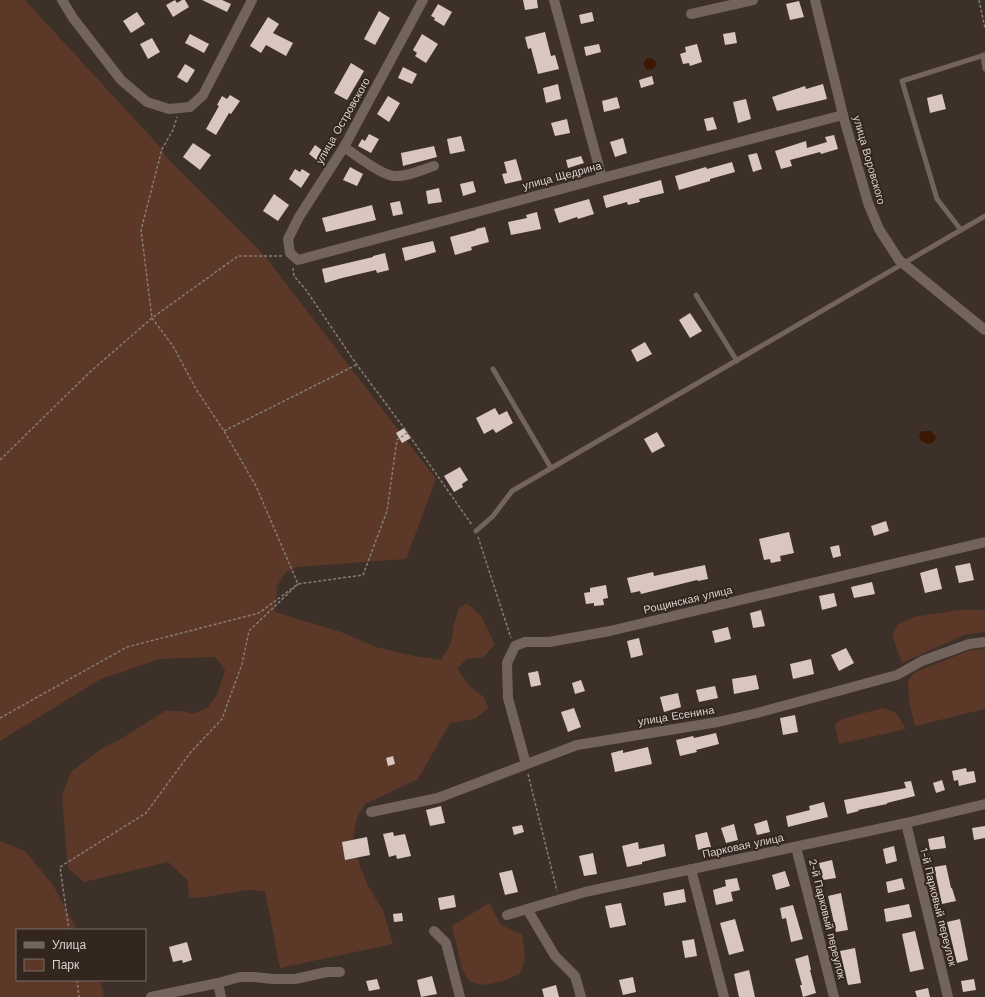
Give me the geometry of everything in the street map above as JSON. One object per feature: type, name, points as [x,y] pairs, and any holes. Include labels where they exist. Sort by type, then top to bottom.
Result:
[{"type":"street","points":[[62,0],[73,18],[121,80],[147,102],[169,109],[190,107],[203,95],[252,0]]},
{"type":"street","name":"улица Островского","points":[[290,253],[288,239],[299,217],[344,147],[423,0]]},
{"type":"street","points":[[554,0],[602,178]]},
{"type":"street","points":[[691,14],[753,0]]},
{"type":"street","name":"улица Воровского","points":[[815,0],[843,115],[868,203],[879,229],[899,260],[985,330]]},
{"type":"street","name":"улица Щедрина","points":[[290,253],[298,260],[843,115]]},
{"type":"street","points":[[344,147],[382,172],[393,176],[404,175],[434,166]]},
{"type":"street","name":"Рощинская улица","points":[[515,646],[525,642],[549,642],[610,631],[985,542]]},
{"type":"street","name":"улица Есенина","points":[[370,812],[438,798],[577,745],[718,722],[757,713],[897,675],[922,661],[970,644],[985,642]]},
{"type":"street","points":[[515,646],[507,663],[508,698],[526,764]]},
{"type":"street","name":"Парковая улица","points":[[507,915],[585,892],[906,823],[985,804]]},
{"type":"street","name":"1-й Парковый переулок","points":[[906,823],[948,997]]},
{"type":"street","name":"2-й Парковый переулок","points":[[796,847],[834,997]]},
{"type":"street","points":[[691,869],[724,997]]},
{"type":"street","points":[[527,909],[554,956],[575,976],[581,997]]},
{"type":"street","points":[[434,931],[446,943],[460,997]]},
{"type":"street","points":[[151,997],[240,977],[254,976],[273,979],[295,979],[327,972],[340,972]]},
{"type":"street","points":[[218,983],[221,997]]},
{"type":"lane","points":[[961,230],[937,199],[902,81],[984,55],[985,69]]},
{"type":"lane","points":[[476,531],[493,516],[512,491],[985,216]]},
{"type":"lane","points":[[696,295],[737,360]]},
{"type":"lane","points":[[493,369],[551,468]]},
{"type":"path","points":[[978,0],[985,28]]},
{"type":"path","points":[[180,108],[173,130],[162,149],[141,230],[152,318],[173,346],[196,389],[224,431],[256,486],[298,584]]},
{"type":"path","points":[[0,460],[90,372],[152,318],[238,256],[287,256],[290,253]]},
{"type":"path","points":[[293,268],[294,276],[306,290],[357,365],[408,433],[476,531],[510,636],[515,646]]},
{"type":"path","points":[[224,431],[357,365]]},
{"type":"path","points":[[0,718],[128,647],[259,613],[298,584],[363,575],[387,511],[397,440],[408,433]]},
{"type":"path","points":[[69,929],[60,867],[146,813],[190,753],[222,719],[242,664],[249,631],[298,584]]},
{"type":"path","points":[[526,764],[559,900]]},
{"type":"path","points":[[76,981],[79,997]]},
{"type":"green space","points":[[0,0],[25,0],[162,149],[166,157],[265,256],[436,479],[406,559],[297,567],[286,572],[277,586],[275,612],[341,632],[376,647],[414,656],[441,660],[451,643],[455,620],[459,608],[467,603],[481,616],[495,645],[483,657],[467,659],[457,668],[469,686],[484,697],[488,708],[475,719],[450,723],[418,779],[365,804],[357,818],[353,837],[360,866],[368,886],[383,910],[393,944],[280,968],[265,891],[247,890],[189,898],[188,881],[168,862],[84,882],[68,868],[62,796],[71,772],[101,749],[119,740],[165,711],[182,711],[193,714],[207,708],[217,695],[225,670],[215,657],[160,659],[101,679],[0,741]]},
{"type":"green space","points":[[958,610],[985,610],[985,632],[964,635],[902,663],[892,635],[898,625],[914,617]]},
{"type":"green space","points":[[985,649],[985,709],[915,726],[909,701],[908,680],[916,672],[970,650]]},
{"type":"green space","points":[[883,708],[896,713],[906,729],[839,744],[835,724],[842,719]]},
{"type":"green space","points":[[0,841],[25,851],[53,885],[76,929],[16,929],[16,981],[100,981],[104,997],[0,997]]},
{"type":"green space","points":[[489,903],[501,925],[522,934],[525,954],[523,966],[519,974],[504,981],[482,985],[469,981],[462,969],[452,926]]},
{"type":"shaded area","points":[[648,58],[652,58],[656,64],[652,70],[648,70],[644,66],[644,62]]},
{"type":"shaded area","points":[[922,431],[931,431],[936,437],[934,442],[928,444],[921,441],[919,435]]},
{"type":"building","points":[[175,0],[177,3],[185,0],[189,7],[173,17],[166,5]]},
{"type":"building","points":[[202,0],[222,0],[231,4],[227,12]]},
{"type":"building","points":[[523,0],[537,0],[538,8],[525,10]]},
{"type":"building","points":[[799,1],[804,17],[790,20],[786,4]]},
{"type":"building","points":[[438,4],[452,12],[444,26],[434,20],[435,18],[431,16]]},
{"type":"building","points":[[379,11],[390,18],[375,45],[364,39]]},
{"type":"building","points":[[137,12],[145,24],[131,33],[123,21]]},
{"type":"building","points":[[592,12],[594,21],[581,24],[579,15]]},
{"type":"building","points":[[268,17],[279,24],[273,33],[293,43],[286,56],[266,45],[261,53],[250,46]]},
{"type":"building","points":[[545,32],[551,56],[555,55],[559,69],[538,74],[531,48],[528,49],[525,37]]},
{"type":"building","points":[[735,32],[737,43],[725,45],[723,34]]},
{"type":"building","points":[[190,34],[209,44],[204,53],[185,43]]},
{"type":"building","points":[[422,34],[438,44],[426,63],[415,56],[417,53],[413,50]]},
{"type":"building","points":[[152,38],[160,52],[148,59],[140,44]]},
{"type":"building","points":[[599,44],[601,52],[586,56],[584,47]]},
{"type":"building","points":[[697,44],[702,62],[690,66],[689,63],[683,64],[680,54],[686,52],[685,47]]},
{"type":"building","points":[[351,63],[364,71],[347,100],[334,93]]},
{"type":"building","points":[[185,64],[195,70],[187,83],[177,77]]},
{"type":"building","points":[[403,67],[417,74],[412,84],[398,78]]},
{"type":"building","points":[[652,76],[654,84],[641,88],[639,80]]},
{"type":"building","points":[[558,84],[561,99],[546,103],[543,88]]},
{"type":"building","points":[[823,84],[827,99],[777,111],[772,97],[805,86],[806,89]]},
{"type":"building","points":[[942,94],[946,109],[930,113],[927,98]]},
{"type":"building","points":[[230,95],[240,101],[231,114],[229,113],[216,135],[206,129],[219,106],[217,105],[222,96],[227,99]]},
{"type":"building","points":[[388,96],[400,103],[389,122],[377,114]]},
{"type":"building","points":[[617,97],[620,108],[604,112],[602,101]]},
{"type":"building","points":[[746,99],[751,119],[738,123],[733,102]]},
{"type":"building","points":[[713,117],[717,129],[707,131],[704,119]]},
{"type":"building","points":[[567,119],[570,133],[555,136],[551,123]]},
{"type":"building","points":[[369,134],[379,139],[371,153],[358,146],[362,139],[365,141]]},
{"type":"building","points":[[834,135],[838,149],[790,160],[792,166],[781,169],[775,151],[806,141],[807,148],[827,142],[825,137]]},
{"type":"building","points":[[461,136],[465,151],[450,154],[447,139]]},
{"type":"building","points":[[623,138],[627,153],[615,157],[610,142]]},
{"type":"building","points":[[193,143],[211,155],[200,170],[183,157]]},
{"type":"building","points":[[315,145],[326,153],[319,162],[309,154]]},
{"type":"building","points":[[434,146],[437,157],[403,166],[401,153]]},
{"type":"building","points":[[757,153],[762,169],[753,172],[748,155]]},
{"type":"building","points":[[581,156],[584,163],[568,168],[566,160]]},
{"type":"building","points":[[516,159],[522,180],[505,184],[502,174],[507,173],[504,162]]},
{"type":"building","points":[[732,162],[735,172],[679,190],[675,176],[706,167],[707,169]]},
{"type":"building","points":[[350,167],[363,174],[357,186],[343,180]]},
{"type":"building","points":[[295,169],[300,172],[302,169],[310,174],[301,188],[289,179]]},
{"type":"building","points":[[661,180],[664,193],[639,199],[640,202],[628,205],[627,202],[606,208],[603,196]]},
{"type":"building","points":[[473,181],[476,192],[463,196],[460,184]]},
{"type":"building","points":[[439,188],[442,202],[428,204],[426,191]]},
{"type":"building","points":[[274,194],[289,205],[278,221],[263,211]]},
{"type":"building","points":[[589,199],[594,214],[578,219],[577,217],[559,223],[554,209]]},
{"type":"building","points":[[400,201],[403,214],[393,216],[390,203]]},
{"type":"building","points":[[372,205],[376,220],[326,232],[322,218]]},
{"type":"building","points":[[537,212],[541,229],[511,235],[508,222],[527,218],[526,215]]},
{"type":"building","points":[[485,227],[489,242],[471,247],[472,250],[455,255],[450,237]]},
{"type":"building","points":[[433,241],[436,252],[405,261],[402,248]]},
{"type":"building","points":[[385,253],[389,270],[377,273],[376,270],[325,283],[322,269]]},
{"type":"building","points":[[690,313],[702,331],[690,338],[679,320]]},
{"type":"building","points":[[645,342],[652,354],[637,362],[631,350]]},
{"type":"building","points":[[495,408],[499,415],[507,411],[513,423],[496,433],[493,429],[484,434],[476,418]]},
{"type":"building","points":[[404,428],[411,438],[402,443],[396,433]]},
{"type":"building","points":[[657,432],[665,446],[652,453],[644,439]]},
{"type":"building","points":[[460,467],[468,480],[462,484],[463,487],[454,492],[444,476]]},
{"type":"building","points":[[886,521],[889,531],[874,536],[871,526]]},
{"type":"building","points":[[789,532],[794,553],[780,556],[781,561],[771,563],[770,559],[764,560],[759,539]]},
{"type":"building","points":[[839,545],[841,556],[833,558],[830,547]]},
{"type":"building","points":[[970,563],[974,580],[959,583],[955,566]]},
{"type":"building","points":[[705,565],[708,579],[697,580],[641,594],[640,591],[631,593],[627,578],[653,572],[654,576]]},
{"type":"building","points":[[937,568],[942,589],[925,593],[920,573]]},
{"type":"building","points":[[872,582],[875,594],[854,598],[851,587]]},
{"type":"building","points":[[606,585],[608,598],[603,599],[604,605],[594,606],[594,603],[586,604],[584,593],[590,592],[590,588]]},
{"type":"building","points":[[834,593],[837,606],[822,610],[819,596]]},
{"type":"building","points":[[761,610],[765,626],[753,628],[750,613]]},
{"type":"building","points":[[728,627],[731,639],[715,643],[712,631]]},
{"type":"building","points":[[639,638],[643,655],[631,658],[627,641]]},
{"type":"building","points":[[846,648],[854,663],[839,671],[831,655]]},
{"type":"building","points":[[811,659],[814,674],[793,679],[790,664]]},
{"type":"building","points":[[538,671],[541,685],[531,687],[528,673]]},
{"type":"building","points":[[756,675],[759,689],[734,694],[732,679]]},
{"type":"building","points":[[581,680],[585,691],[575,694],[572,683]]},
{"type":"building","points":[[715,686],[718,698],[699,702],[696,690]]},
{"type":"building","points":[[678,693],[681,707],[664,712],[660,697]]},
{"type":"building","points":[[574,708],[581,727],[568,732],[561,712]]},
{"type":"building","points":[[795,715],[798,732],[783,735],[780,718]]},
{"type":"building","points":[[716,733],[719,744],[680,756],[676,740]]},
{"type":"building","points":[[648,747],[652,764],[615,772],[611,753],[623,750],[623,753]]},
{"type":"building","points":[[393,756],[395,764],[388,766],[386,758]]},
{"type":"building","points":[[966,768],[967,772],[974,771],[976,782],[959,786],[958,780],[954,781],[952,771]]},
{"type":"building","points":[[942,780],[945,790],[936,793],[933,783]]},
{"type":"building","points":[[911,781],[915,796],[847,814],[844,800],[906,788],[904,782]]},
{"type":"building","points":[[824,802],[828,817],[788,827],[786,816],[810,810],[809,806]]},
{"type":"building","points":[[441,806],[445,823],[430,826],[426,810]]},
{"type":"building","points":[[767,820],[770,832],[757,835],[754,824]]},
{"type":"building","points":[[734,824],[738,840],[726,843],[721,828]]},
{"type":"building","points":[[522,825],[524,832],[514,835],[512,827]]},
{"type":"building","points":[[985,826],[985,838],[974,840],[972,828]]},
{"type":"building","points":[[393,832],[394,836],[405,834],[411,856],[397,859],[396,855],[389,857],[383,834]]},
{"type":"building","points":[[707,832],[711,847],[698,850],[695,835]]},
{"type":"building","points":[[944,836],[946,848],[930,850],[928,839]]},
{"type":"building","points":[[367,837],[370,855],[345,860],[342,842]]},
{"type":"building","points":[[638,842],[639,849],[664,844],[666,856],[627,867],[622,846]]},
{"type":"building","points":[[894,846],[897,861],[886,864],[883,849]]},
{"type":"building","points":[[593,853],[597,874],[584,876],[579,856]]},
{"type":"building","points":[[832,860],[836,878],[823,880],[819,863]]},
{"type":"building","points":[[946,865],[951,888],[956,901],[942,904],[934,867]]},
{"type":"building","points":[[512,870],[518,892],[505,895],[499,873]]},
{"type":"building","points":[[785,871],[790,886],[776,890],[772,875]]},
{"type":"building","points":[[737,878],[740,890],[731,892],[733,901],[716,905],[713,890],[726,886],[725,880]]},
{"type":"building","points":[[902,878],[905,889],[888,893],[886,882]]},
{"type":"building","points":[[684,889],[686,902],[665,906],[663,893]]},
{"type":"building","points":[[841,893],[848,930],[836,932],[828,896]]},
{"type":"building","points":[[454,895],[456,907],[440,910],[438,898]]},
{"type":"building","points":[[621,903],[626,925],[610,928],[605,906]]},
{"type":"building","points":[[909,904],[912,917],[886,922],[884,909]]},
{"type":"building","points":[[793,905],[803,939],[791,942],[786,918],[782,919],[780,908]]},
{"type":"building","points":[[402,913],[403,921],[394,922],[393,914]]},
{"type":"building","points":[[735,919],[744,951],[729,955],[720,923]]},
{"type":"building","points":[[960,919],[968,960],[957,963],[947,922]]},
{"type":"building","points":[[915,931],[924,969],[910,972],[902,934]]},
{"type":"building","points":[[694,939],[697,956],[685,958],[682,941]]},
{"type":"building","points":[[187,942],[192,960],[183,963],[182,960],[173,962],[169,947]]},
{"type":"building","points":[[855,948],[861,983],[848,985],[840,951]]},
{"type":"building","points":[[808,955],[816,993],[803,997],[800,985],[802,985],[795,959]]},
{"type":"building","points":[[749,970],[755,997],[739,997],[734,974]]},
{"type":"building","points":[[432,976],[437,994],[421,997],[417,980]]},
{"type":"building","points":[[633,977],[636,992],[623,995],[619,980]]},
{"type":"building","points":[[377,979],[380,989],[369,991],[366,981]]},
{"type":"building","points":[[974,979],[976,990],[963,992],[961,981]]},
{"type":"building","points":[[556,985],[559,997],[544,997],[542,989]]},
{"type":"building","points":[[928,988],[930,997],[917,997],[915,991]]}]
